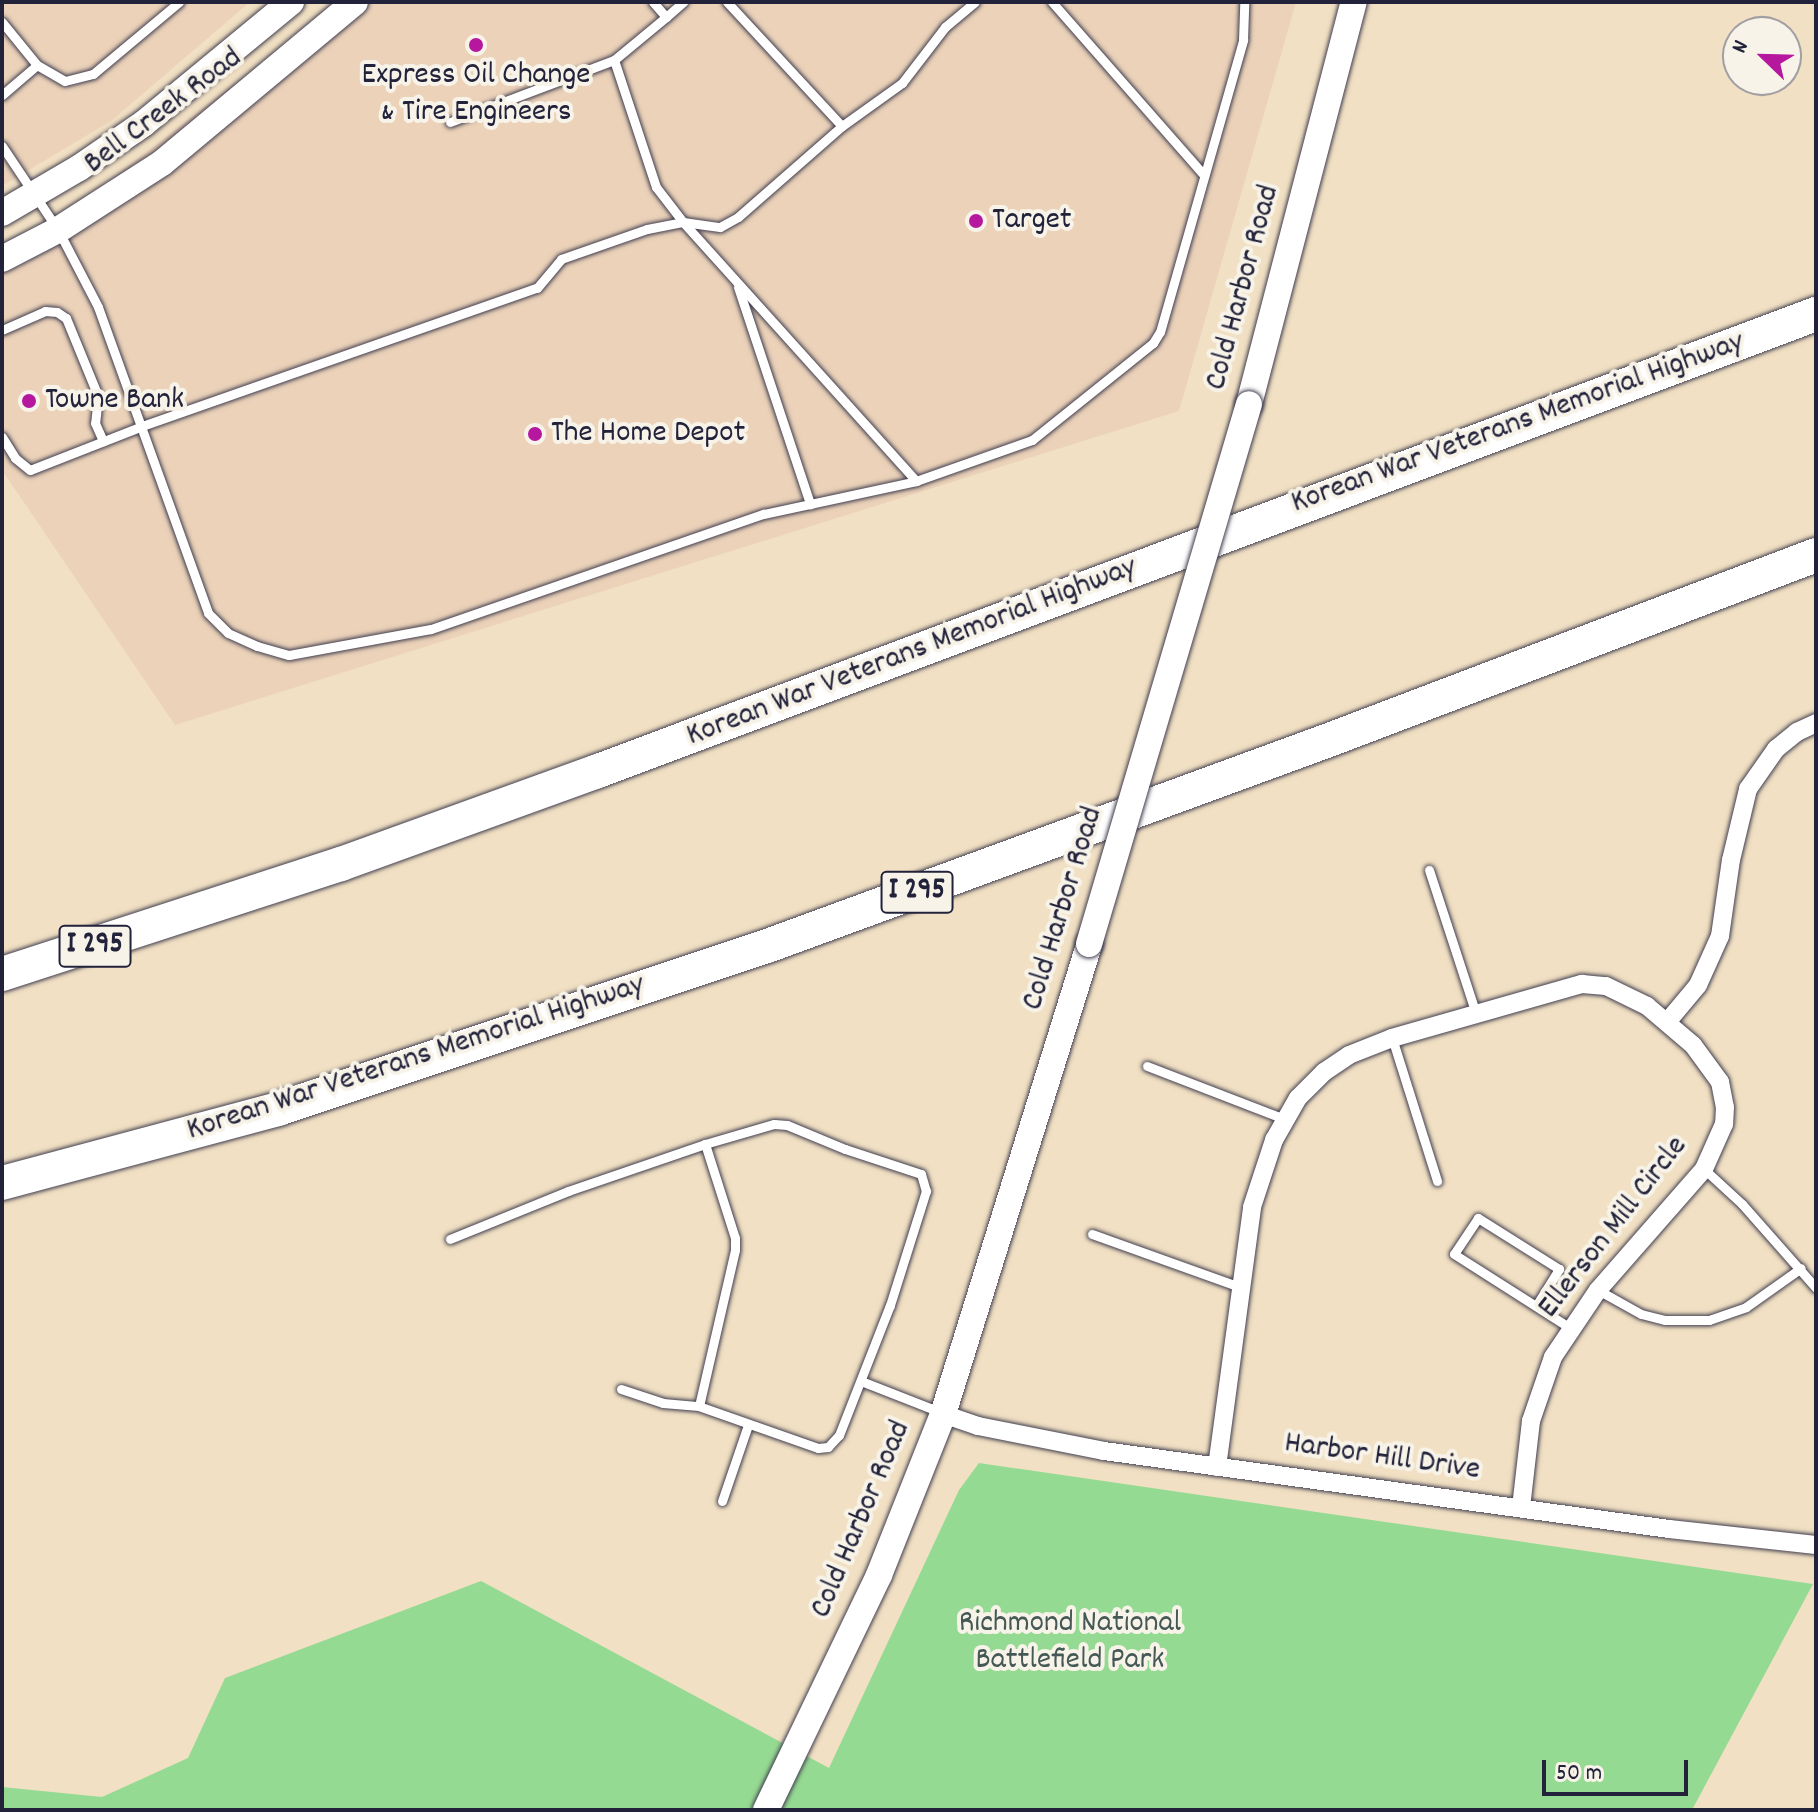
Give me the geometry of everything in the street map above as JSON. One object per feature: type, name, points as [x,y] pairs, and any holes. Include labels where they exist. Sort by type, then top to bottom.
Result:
[{"type":"highway","name":"Korean War Veterans Memorial Highway","points":[[2,974],[341,864],[584,777],[1816,314]]},
{"type":"highway","name":"Korean War Veterans Memorial Highway","points":[[2,1183],[278,1109],[770,945],[1329,740],[1816,555]]},
{"type":"main road","name":"Bell Creek Road","points":[[2,213],[34,196],[143,124],[291,2]]},
{"type":"main road","name":"Bell Creek Road","points":[[2,259],[58,230],[162,163],[355,2]]},
{"type":"main road","name":"Cold Harbor Road","points":[[766,1810],[879,1575],[943,1414],[1089,944],[1249,404],[1354,2]]},
{"type":"street","points":[[1668,1021],[1698,985],[1720,936],[1731,860],[1748,789],[1776,749],[1797,732],[1816,723]]},
{"type":"street","name":"Ellerson Mill Circle","points":[[1217,1467],[1252,1207],[1284,1119],[1298,1098],[1324,1072],[1349,1055],[1392,1038],[1582,984],[1618,991],[1668,1021],[1693,1045],[1720,1082],[1724,1124],[1704,1169],[1598,1290],[1553,1357],[1534,1410],[1524,1464],[1521,1508]]},
{"type":"street","name":"Harbor Hill Drive","points":[[943,1414],[978,1426],[1104,1451],[1816,1545]]},
{"type":"lane","points":[[2,22],[37,65],[65,81],[93,74],[179,2]]},
{"type":"lane","points":[[653,2],[666,17]]},
{"type":"lane","points":[[450,122],[614,60],[683,2]]},
{"type":"lane","points":[[727,2],[842,126]]},
{"type":"lane","points":[[2,437],[15,458],[30,470],[142,426],[537,288],[561,259],[647,229],[683,222],[720,227],[738,217],[842,126],[902,83],[945,27],[975,2]]},
{"type":"lane","points":[[1052,2],[1204,175]]},
{"type":"lane","points":[[2,146],[58,230],[98,307],[208,613],[228,633],[289,655],[431,629],[764,514],[916,481],[1032,440],[1153,343],[1160,332],[1243,40],[1244,2]]},
{"type":"lane","points":[[614,60],[656,187],[683,222],[916,481]]},
{"type":"lane","points":[[2,95],[37,65]]},
{"type":"lane","points":[[737,282],[810,504]]},
{"type":"lane","points":[[2,330],[45,311],[57,312],[66,318],[98,396],[95,423],[103,441]]},
{"type":"lane","points":[[1429,870],[1476,1014]]},
{"type":"lane","points":[[1392,1038],[1437,1181]]},
{"type":"lane","points":[[1147,1066],[1284,1119]]},
{"type":"lane","points":[[450,1239],[568,1191],[774,1124],[787,1125],[921,1174],[926,1191],[890,1305],[839,1435],[828,1447],[818,1448],[699,1406],[663,1403],[621,1389]]},
{"type":"lane","points":[[699,1406],[735,1250],[735,1238],[705,1144]]},
{"type":"lane","points":[[1704,1169],[1742,1204],[1816,1288]]},
{"type":"lane","points":[[1536,1306],[1559,1269],[1478,1218],[1454,1254],[1570,1328]]},
{"type":"lane","points":[[1092,1234],[1240,1287]]},
{"type":"lane","points":[[1598,1290],[1641,1314],[1665,1320],[1709,1320],[1746,1307],[1801,1268]]},
{"type":"lane","points":[[861,1381],[943,1414]]},
{"type":"lane","points":[[722,1501],[748,1425]]},
{"type":"shaded area","points":[[2,2],[250,2],[111,121],[2,186]]},
{"type":"shaded area","points":[[340,2],[1296,2],[1179,411],[175,725],[2,470],[2,264]]},
{"type":"green space","name":"Richmond National Battlefield Park","points":[[979,1463],[1813,1584],[1692,1810],[2,1810],[2,1787],[102,1797],[188,1758],[225,1678],[481,1581],[829,1768],[959,1490]]},
{"type":"place","name":"Express Oil Change & Tire Engineers","points":[[476,45]]},
{"type":"place","name":"Target","points":[[976,221]]},
{"type":"place","name":"Towne Bank","points":[[29,401]]},
{"type":"place","name":"The Home Depot","points":[[535,434]]}]
